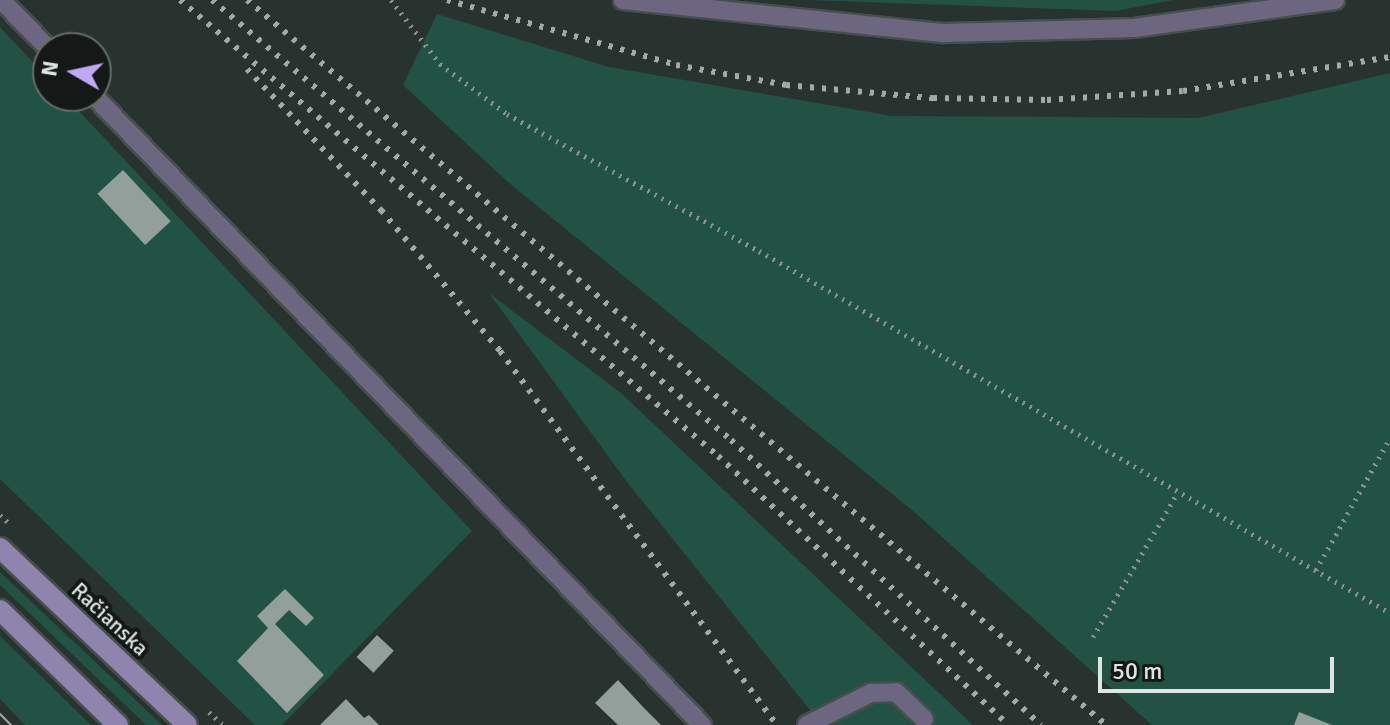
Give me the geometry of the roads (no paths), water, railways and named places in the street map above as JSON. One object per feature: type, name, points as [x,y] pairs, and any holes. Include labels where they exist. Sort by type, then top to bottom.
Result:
[{"type":"main road","name":"Račianska","points":[[0,548],[187,725]]},
{"type":"main road","points":[[0,610],[118,725]]},
{"type":"lane","points":[[1,0],[32,32]]},
{"type":"lane","points":[[623,0],[944,33],[1134,28],[1335,0]]},
{"type":"lane","points":[[109,112],[702,725]]},
{"type":"lane","points":[[807,725],[871,693],[896,692],[924,719]]},
{"type":"tram line","points":[[0,714],[11,725]]},
{"type":"railway","points":[[180,0],[718,456],[1009,725]]},
{"type":"railway","points":[[212,0],[731,440],[1041,725]]},
{"type":"railway","points":[[247,0],[1106,725]]},
{"type":"railway","points":[[447,0],[676,65],[786,85],[933,98],[1047,100],[1183,91],[1390,57]]},
{"type":"railway","points":[[247,69],[381,210],[500,351],[777,725]]}]
